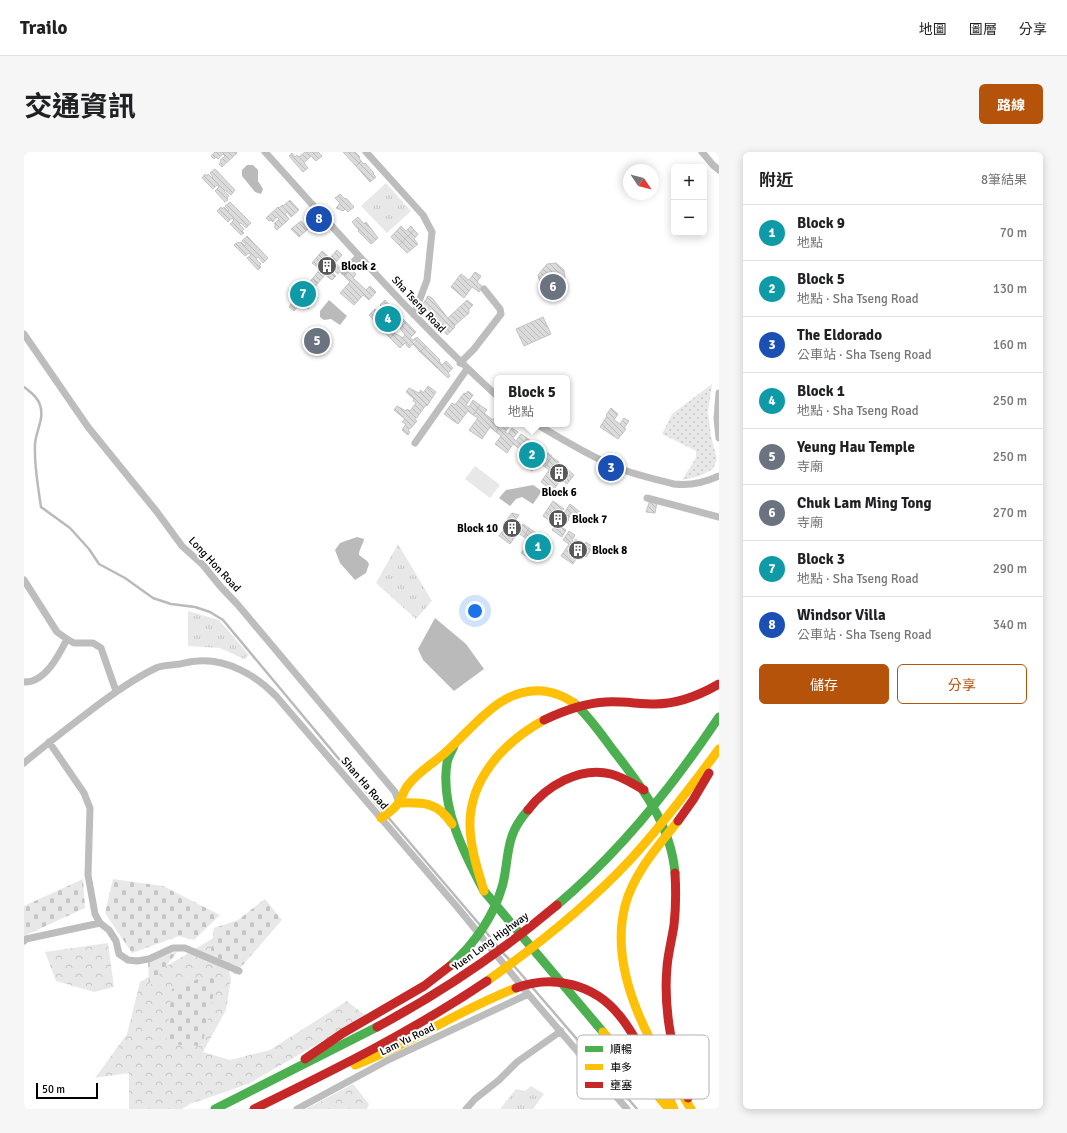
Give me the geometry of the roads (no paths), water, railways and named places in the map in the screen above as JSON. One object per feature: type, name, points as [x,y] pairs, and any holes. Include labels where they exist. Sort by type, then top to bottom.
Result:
[{"type":"main road","points":[[484,891],[473,850],[470,829],[472,808],[482,779],[498,755],[517,737],[540,722],[568,710],[596,703],[622,701],[657,704],[674,702],[695,695],[719,684]]},
{"type":"main road","points":[[383,817],[396,805],[406,787],[418,775],[495,706],[506,698],[525,692],[539,690],[550,692],[568,699],[585,714],[644,790],[664,829],[673,862],[676,886],[676,906],[667,966],[667,1018],[670,1035]]},
{"type":"main road","name":"Yuen Long Highway","points":[[215,1109],[340,1046],[421,1002],[488,959],[528,929],[585,879],[641,821],[695,752],[719,717]]},
{"type":"main road","points":[[456,831],[448,798],[446,772],[450,753],[459,739]]},
{"type":"main road","points":[[254,1109],[411,1028],[461,999],[499,973],[594,896],[650,838],[719,749]]},
{"type":"main road","points":[[648,1035],[636,1005],[622,956],[621,928],[626,900],[637,878],[701,789],[719,752]]},
{"type":"main road","points":[[286,1074],[322,1045],[388,1009],[420,989],[445,970],[472,944],[487,923],[498,900],[513,832],[526,811],[546,792],[560,782],[574,776],[598,772],[616,775],[644,790]]},
{"type":"main road","points":[[396,805],[423,802],[442,810],[456,831],[484,891],[606,1035]]},
{"type":"main road","points":[[311,1080],[377,1057],[427,1032],[481,1001],[511,989],[533,983],[551,982],[568,984],[584,988],[592,992],[614,1010],[631,1035]]},
{"type":"main road","points":[[661,1099],[669,1109]]},
{"type":"main road","points":[[670,1099],[674,1109]]},
{"type":"main road","points":[[685,1099],[692,1109]]},
{"type":"main road","points":[[688,1099],[692,1109]]},
{"type":"street","name":"Sha Tseng Road","points":[[265,152],[414,315],[460,363],[494,393]]},
{"type":"street","points":[[366,152],[423,215],[432,232],[427,280],[414,315]]},
{"type":"street","points":[[702,152],[712,165],[719,170]]},
{"type":"street","points":[[344,272],[359,256]]},
{"type":"street","points":[[460,363],[474,349],[501,314],[500,309],[484,290]]},
{"type":"street","name":"Long Hon Road","points":[[24,334],[88,427],[157,512],[182,546],[202,565],[238,605],[395,792],[396,805]]},
{"type":"street","points":[[415,443],[467,369]]},
{"type":"street","points":[[719,393],[717,419],[719,438]]},
{"type":"street","points":[[541,427],[580,450],[630,472],[682,485],[704,482],[719,476]]},
{"type":"street","points":[[646,498],[719,517]]},
{"type":"street","points":[[24,580],[57,632],[74,643],[93,643],[101,648],[116,691]]},
{"type":"street","points":[[24,682],[30,682],[46,672],[59,656],[67,639]]},
{"type":"street","name":"Shan Ha Road","points":[[24,763],[116,691],[157,668],[198,661],[225,664],[238,669],[267,686],[276,696],[383,817],[529,996],[577,1050]]},
{"type":"street","points":[[49,742],[84,793],[90,808],[88,875],[95,914],[100,922],[110,930],[116,941],[119,954],[128,960],[138,961],[149,959],[173,948],[185,948],[239,971]]},
{"type":"street","points":[[24,941],[26,939],[100,922]]},
{"type":"street","name":"Lam Yu Road","points":[[297,1109],[390,1059],[524,996],[529,996]]},
{"type":"street","points":[[466,1109],[475,1098],[499,1080],[517,1062],[561,1031]]},
{"type":"street","name":"Shan Ha Road","points":[[619,1099],[627,1109]]},
{"type":"waterway","points":[[24,387],[38,400],[41,410],[41,420],[35,440],[36,476],[41,507],[70,528],[89,549],[99,564],[125,578],[153,598],[171,604],[195,607],[210,612],[223,620],[384,813]]},
{"type":"waterway","points":[[387,816],[480,925]]},
{"type":"waterway","points":[[486,932],[498,947]]},
{"type":"waterway","points":[[502,952],[510,960]]},
{"type":"waterway","points":[[514,966],[528,982]]},
{"type":"waterway","points":[[532,987],[577,1039]]},
{"type":"waterway","points":[[628,1099],[637,1109]]},
{"type":"place","name":"Windsor Villa","points":[[319,219]]},
{"type":"place","name":"Block 2","points":[[327,266]]},
{"type":"place","name":"Chuk Lam Ming Tong","points":[[553,287]]},
{"type":"place","name":"Block 3","points":[[303,294]]},
{"type":"place","name":"Block 1","points":[[388,319]]},
{"type":"place","name":"Yeung Hau Temple","points":[[317,341]]},
{"type":"place","name":"Block 5","points":[[532,455]]},
{"type":"place","name":"The Eldorado","points":[[611,468]]},
{"type":"place","name":"Block 6","points":[[559,473]]},
{"type":"place","name":"Block 7","points":[[558,519]]},
{"type":"place","name":"Block 10","points":[[512,528]]},
{"type":"place","name":"Block 9","points":[[538,547]]},
{"type":"place","name":"Block 8","points":[[578,550]]}]
